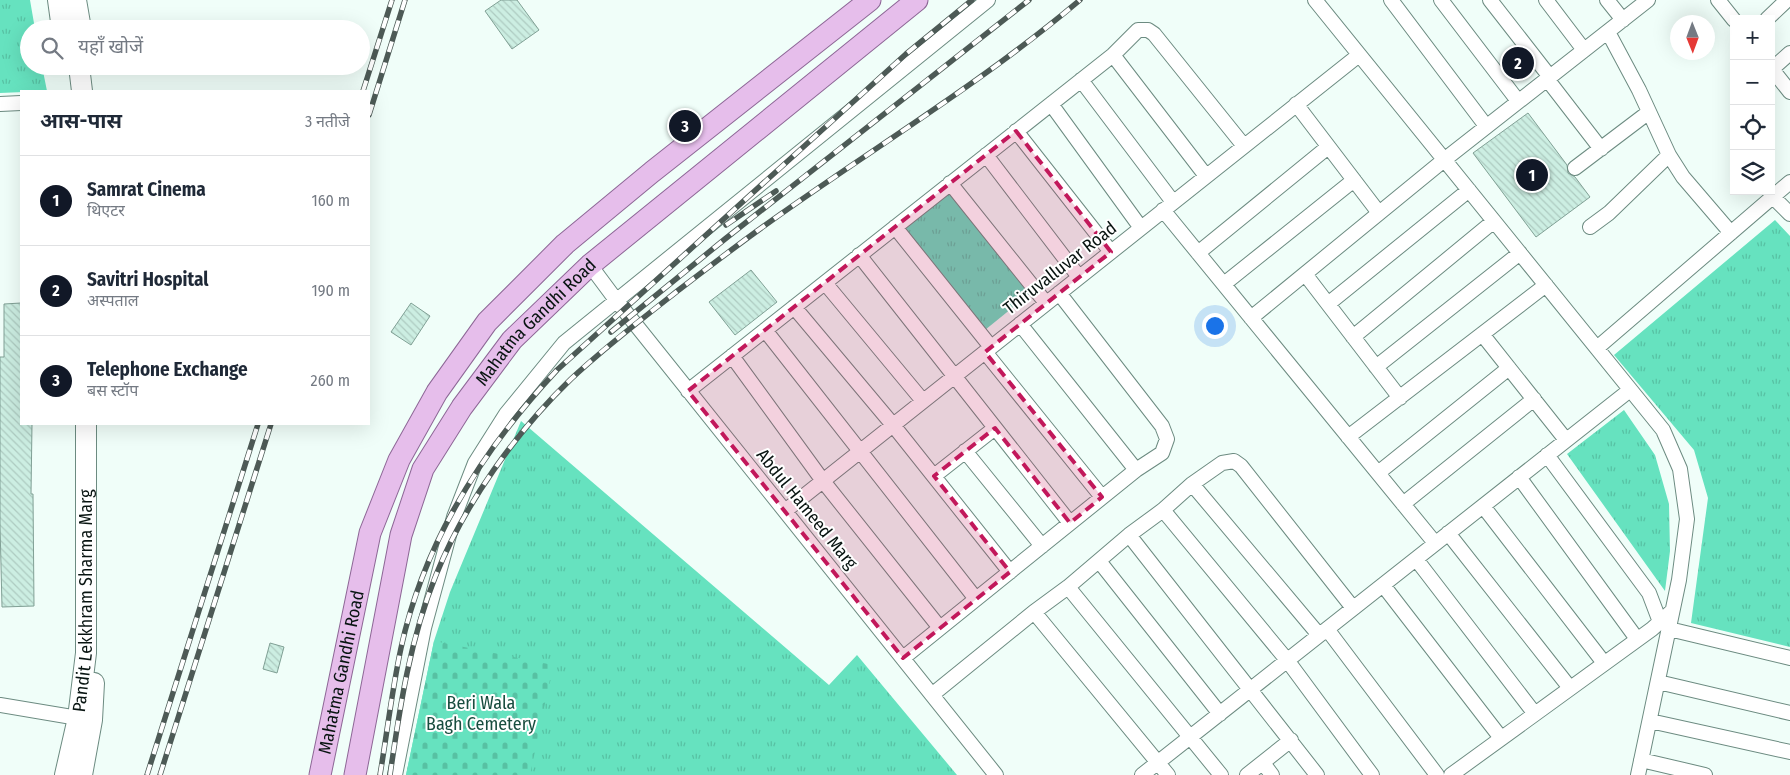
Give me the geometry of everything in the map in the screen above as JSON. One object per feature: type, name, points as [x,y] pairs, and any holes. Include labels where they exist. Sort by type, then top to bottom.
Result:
[{"type":"main road","points":[[58,0],[61,20]]},
{"type":"main road","points":[[76,0],[79,20]]},
{"type":"main road","name":"Mahatma Gandhi Road","points":[[320,775],[370,533],[399,460],[436,392],[488,322],[565,244],[652,172],[870,0]]},
{"type":"main road","name":"Mahatma Gandhi Road","points":[[354,775],[401,534],[424,469],[462,407],[512,340],[590,265],[917,0]]},
{"type":"main road","points":[[80,75],[82,90]]},
{"type":"main road","name":"Pandit Lekkhram Sharma Marg","points":[[82,775],[86,653],[86,425]]},
{"type":"main road","name":"Pandit Lekkhram Sharma Marg","points":[[65,775],[85,719],[96,654],[99,425]]},
{"type":"street","points":[[395,775],[424,628],[454,517],[475,463],[506,414],[564,343],[988,0]]},
{"type":"street","points":[[1315,0],[1663,430],[1680,469],[1686,519],[1679,580],[1672,611],[1664,626],[1658,682],[1638,775]]},
{"type":"street","points":[[1391,0],[1486,126]]},
{"type":"street","points":[[1441,0],[1518,101]]},
{"type":"street","points":[[1490,0],[1600,149]]},
{"type":"street","points":[[1546,0],[1584,50]]},
{"type":"street","points":[[1607,0],[1623,20]]},
{"type":"street","points":[[1251,318],[1486,126],[1648,0]]},
{"type":"street","points":[[1771,15],[1787,0]]},
{"type":"street","points":[[1723,2],[1731,15]]},
{"type":"street","points":[[688,391],[1113,55],[1138,30],[1148,30],[1154,34],[1244,146]]},
{"type":"street","points":[[1608,32],[1669,154],[1683,176],[1731,233]]},
{"type":"street","points":[[1775,66],[1790,53]]},
{"type":"street","points":[[1113,55],[1206,176]]},
{"type":"street","name":"Thiruvalluvar Road","points":[[785,511],[1359,55]]},
{"type":"street","points":[[1775,72],[1790,92]]},
{"type":"street","points":[[1081,80],[1198,253],[1435,544]]},
{"type":"street","points":[[0,104],[20,103]]},
{"type":"street","points":[[1051,104],[1140,228]]},
{"type":"street","points":[[1296,104],[1379,213]]},
{"type":"street","points":[[1575,168],[1649,112]]},
{"type":"street","points":[[1016,131],[1111,252]]},
{"type":"street","points":[[1198,253],[1328,146]]},
{"type":"street","points":[[1590,227],[1609,213],[1669,154]]},
{"type":"street","points":[[986,155],[1079,277]]},
{"type":"street","points":[[1224,284],[1354,180]]},
{"type":"street","points":[[1596,348],[1790,182]]},
{"type":"street","points":[[950,183],[1046,303]]},
{"type":"street","points":[[1328,304],[1469,190]]},
{"type":"street","points":[[1773,197],[1790,214]]},
{"type":"street","points":[[1353,337],[1494,221]]},
{"type":"street","points":[[895,227],[1102,497]]},
{"type":"street","points":[[1376,367],[1520,254]]},
{"type":"street","points":[[860,255],[1070,523]]},
{"type":"street","name":"Abdul Hameed Marg","points":[[590,265],[688,391],[933,694],[996,775]]},
{"type":"street","points":[[1304,274],[1400,398]]},
{"type":"street","points":[[825,283],[923,401]]},
{"type":"street","points":[[1348,437],[1546,286]]},
{"type":"street","points":[[903,658],[1136,470],[1162,453],[1167,439],[1162,426],[1059,293]]},
{"type":"street","points":[[794,307],[893,425],[1010,572]]},
{"type":"street","points":[[1020,324],[1136,470]]},
{"type":"street","points":[[765,330],[976,599]]},
{"type":"street","points":[[1482,334],[1566,440]]},
{"type":"street","points":[[732,356],[823,481],[940,628]]},
{"type":"street","points":[[1378,473],[1509,368]]},
{"type":"street","points":[[1142,775],[1630,390]]},
{"type":"street","points":[[1403,504],[1534,400]]},
{"type":"street","points":[[934,476],[995,428]]},
{"type":"street","points":[[965,451],[1042,546]]},
{"type":"street","points":[[1547,455],[1649,593],[1664,626]]},
{"type":"street","points":[[933,694],[1034,612],[1068,587],[1128,535],[1163,510],[1192,484],[1222,463],[1234,461],[1241,466],[1353,608]]},
{"type":"street","points":[[1520,477],[1637,639]]},
{"type":"street","points":[[1192,484],[1323,632],[1438,775]]},
{"type":"street","points":[[1483,506],[1604,663]]},
{"type":"street","points":[[1163,510],[1288,660],[1372,775]]},
{"type":"street","points":[[1448,533],[1570,688]]},
{"type":"street","points":[[1128,535],[1317,775]]},
{"type":"street","points":[[1416,559],[1535,714]]},
{"type":"street","points":[[1098,561],[1220,714]]},
{"type":"street","points":[[1383,585],[1501,738]]},
{"type":"street","points":[[1068,587],[1221,775]]},
{"type":"street","points":[[1034,612],[1168,775]]},
{"type":"street","points":[[1450,775],[1637,639],[1664,626],[1790,658]]},
{"type":"street","points":[[1658,682],[1790,713]]},
{"type":"street","points":[[0,704],[85,719]]},
{"type":"street","points":[[1650,721],[1790,752]]},
{"type":"street","points":[[1247,775],[1290,740]]},
{"type":"street","points":[[1641,760],[1705,775]]},
{"type":"street","points":[[1263,762],[1272,775]]},
{"type":"highlighted area","points":[[1016,131],[1111,252],[985,352],[1102,497],[1070,523],[995,428],[934,476],[1010,572],[903,658],[688,391]]},
{"type":"green space","points":[[0,0],[30,0],[33,20],[20,20],[20,75],[44,75],[47,90],[20,90],[20,92],[0,93]]},
{"type":"green space","points":[[952,191],[1032,292],[985,330],[904,229]]},
{"type":"green space","points":[[1775,220],[1790,236],[1790,647],[1691,623],[1708,498],[1694,450],[1614,355]]},
{"type":"green space","points":[[1624,410],[1655,455],[1669,504],[1670,551],[1665,591],[1567,454]]},
{"type":"green space","points":[[521,421],[829,685],[857,655],[957,775],[406,775],[434,641],[450,592]]},
{"type":"green space","name":"Beri Wala Bagh Cemetery","points":[[434,641],[553,665],[530,775],[406,775]]},
{"type":"building","points":[[501,0],[517,0],[539,30],[512,49],[485,11]]},
{"type":"building","points":[[1518,50],[1529,65],[1513,80],[1501,64]]},
{"type":"building","points":[[1528,113],[1567,165],[1568,173],[1575,177],[1590,197],[1536,237],[1473,153]]},
{"type":"building","points":[[751,270],[777,302],[735,335],[709,302]]},
{"type":"building","points":[[20,303],[20,425],[32,425],[31,494],[33,494],[34,606],[2,607],[0,357],[4,357],[4,304]]},
{"type":"building","points":[[411,303],[430,316],[411,345],[391,332]]},
{"type":"building","points":[[270,643],[284,647],[277,673],[263,669]]},
{"type":"railway","points":[[370,69],[392,0]]},
{"type":"railway","points":[[370,112],[405,0]]},
{"type":"railway","points":[[380,775],[392,696],[411,609],[441,534],[460,498],[505,431],[557,370],[906,54],[972,0]]},
{"type":"railway","points":[[611,332],[725,239],[1029,0]]},
{"type":"railway","points":[[390,775],[407,673],[419,624],[436,575],[448,548],[477,495],[512,445],[531,422],[584,367],[680,289],[771,221],[1005,59],[1080,0]]},
{"type":"railway","points":[[363,90],[368,75]]},
{"type":"railway","points":[[726,225],[776,191]]},
{"type":"railway","points":[[147,775],[258,425]]},
{"type":"railway","points":[[160,775],[271,425]]},
{"type":"place","name":"Savitri Hospital","points":[[1518,63]]},
{"type":"place","name":"Telephone Exchange","points":[[685,126]]},
{"type":"place","name":"Samrat Cinema","points":[[1532,175]]}]
